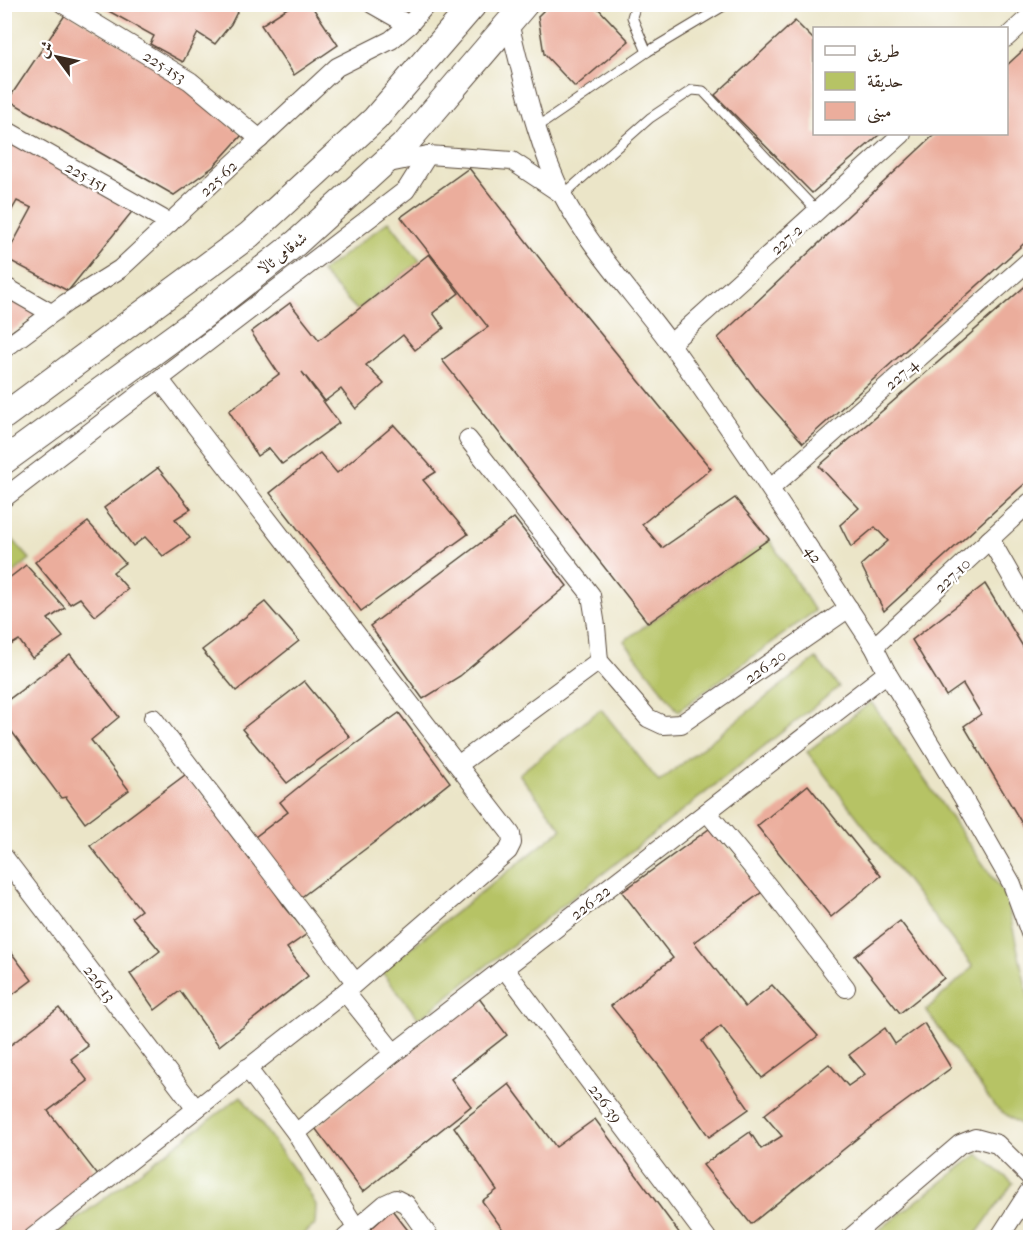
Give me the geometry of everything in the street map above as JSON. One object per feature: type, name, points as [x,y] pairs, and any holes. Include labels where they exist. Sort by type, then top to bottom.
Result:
[{"type":"main road","points":[[4,416],[249,235],[375,119],[474,4]]},
{"type":"main road","name":"شه‌قامی ئاڵا","points":[[4,461],[199,319],[296,243],[407,142],[517,14]]},
{"type":"street","name":"225-153","points":[[63,4],[189,81],[260,139]]},
{"type":"street","points":[[372,4],[409,25]]},
{"type":"street","name":"225-62","points":[[4,349],[51,313],[120,269],[337,67],[391,40],[409,25],[427,4]]},
{"type":"street","name":"42","points":[[517,14],[536,128],[563,195],[587,235],[670,344],[771,488],[874,647],[887,673],[962,796],[1012,884],[1030,933]]},
{"type":"street","points":[[1008,37],[1028,24]]},
{"type":"street","name":"225-151","points":[[4,129],[170,223]]},
{"type":"street","name":"227-2","points":[[670,344],[901,135]]},
{"type":"street","points":[[383,165],[428,155],[512,162],[563,195]]},
{"type":"street","points":[[4,498],[406,190],[428,155]]},
{"type":"street","name":"227-4","points":[[771,488],[1030,260]]},
{"type":"street","points":[[4,286],[51,313]]},
{"type":"street","points":[[32,1238],[350,987],[511,847],[511,834],[160,380]]},
{"type":"street","points":[[458,765],[598,661],[591,595],[468,439]]},
{"type":"street","name":"227-10","points":[[874,647],[1030,502]]},
{"type":"street","points":[[990,539],[1030,609]]},
{"type":"street","name":"226-20","points":[[598,661],[648,718],[663,725],[681,724],[849,608]]},
{"type":"street","name":"226-22","points":[[296,1133],[394,1053],[887,673]]},
{"type":"street","points":[[153,718],[350,987],[394,1053]]},
{"type":"street","points":[[707,812],[768,886],[846,988]]},
{"type":"street","name":"226-13","points":[[4,857],[196,1109]]},
{"type":"street","name":"226-39","points":[[504,968],[707,1238]]},
{"type":"street","points":[[247,1068],[296,1133],[351,1233],[385,1204],[396,1199],[406,1204],[430,1238]]},
{"type":"street","points":[[850,1238],[960,1144],[975,1138],[997,1144],[1030,1177]]},
{"type":"street","points":[[999,1238],[1030,1190]]},
{"type":"lane","points":[[636,4],[632,17],[647,52]]},
{"type":"lane","points":[[536,128],[647,52],[727,4]]},
{"type":"lane","points":[[563,195],[651,118],[692,90],[703,92],[817,211]]},
{"type":"green space","points":[[389,221],[420,261],[357,310],[321,272]]},
{"type":"green space","points":[[5,531],[30,559],[4,580]]},
{"type":"green space","points":[[769,539],[815,611],[678,711],[624,641]]},
{"type":"green space","points":[[816,658],[839,687],[419,1019],[381,971],[562,829],[519,774],[601,709],[659,782]]},
{"type":"green space","points":[[871,702],[1006,897],[1030,1005],[1030,1131],[995,1107],[926,1010],[973,967],[807,752]]},
{"type":"green space","points":[[241,1096],[301,1179],[316,1205],[315,1225],[299,1237],[53,1237]]},
{"type":"green space","points":[[978,1154],[1013,1183],[974,1237],[870,1237]]},
{"type":"building","points":[[96,4],[241,4],[231,24],[215,44],[198,33],[183,62],[150,44],[154,36]]},
{"type":"building","points":[[388,4],[422,4],[409,16]]},
{"type":"building","points":[[550,4],[594,4],[629,41],[575,87],[544,54],[538,16]]},
{"type":"building","points":[[292,5],[311,5],[338,45],[294,75],[261,25]]},
{"type":"building","points":[[67,12],[171,75],[242,135],[213,167],[174,195],[8,100]]},
{"type":"building","points":[[795,21],[813,39],[813,135],[879,135],[812,193],[715,95]]},
{"type":"building","points":[[1030,44],[1030,238],[803,443],[759,393],[718,338],[934,135],[1008,135],[1008,64]]},
{"type":"building","points":[[4,134],[135,208],[68,291],[5,258],[32,208],[17,201],[4,224]]},
{"type":"building","points":[[469,168],[555,278],[711,469],[642,524],[662,548],[735,498],[769,539],[648,623],[442,360],[488,327],[401,217]]},
{"type":"building","points":[[429,254],[459,293],[433,313],[444,328],[415,350],[403,335],[366,365],[384,384],[356,409],[341,389],[325,401],[302,372],[339,423],[282,464],[269,448],[257,456],[229,411],[279,374],[251,332],[290,303],[319,340]]},
{"type":"building","points":[[1030,282],[1030,479],[884,611],[861,565],[888,541],[875,527],[851,547],[840,525],[859,508],[819,466]]},
{"type":"building","points":[[4,295],[37,313],[4,337]]},
{"type":"building","points":[[394,425],[436,472],[423,480],[468,534],[361,611],[270,493],[320,453],[337,473]]},
{"type":"building","points":[[158,468],[191,509],[175,519],[190,538],[163,556],[145,537],[133,546],[104,508]]},
{"type":"building","points":[[514,518],[567,586],[460,676],[423,699],[370,626]]},
{"type":"building","points":[[88,522],[125,563],[113,572],[128,589],[95,616],[80,598],[70,604],[35,562]]},
{"type":"building","points":[[26,565],[65,608],[48,619],[63,637],[32,658],[19,640],[4,649],[4,582]]},
{"type":"building","points":[[985,584],[1030,658],[1030,837],[964,726],[981,714],[963,684],[946,696],[912,640]]},
{"type":"building","points":[[265,602],[299,641],[236,691],[202,650]]},
{"type":"building","points":[[70,654],[119,717],[91,740],[129,790],[85,823],[66,797],[61,798],[4,721],[4,703]]},
{"type":"building","points":[[304,681],[350,737],[287,783],[242,729]]},
{"type":"building","points":[[399,713],[450,782],[300,898],[255,837],[288,812],[280,802],[322,768]]},
{"type":"building","points":[[185,775],[238,837],[285,907],[307,934],[287,948],[308,976],[219,1046],[180,991],[155,1010],[130,974],[160,951],[132,917],[141,910],[90,846]]},
{"type":"building","points":[[808,785],[881,876],[831,917],[757,826]]},
{"type":"building","points":[[709,829],[762,892],[694,942],[745,1007],[772,985],[818,1036],[762,1078],[721,1026],[702,1041],[749,1109],[709,1137],[664,1072],[611,1006],[673,958],[622,892]]},
{"type":"building","points":[[900,921],[944,978],[900,1013],[855,956]]},
{"type":"building","points":[[4,943],[32,980],[4,1001]]},
{"type":"building","points":[[478,997],[507,1035],[451,1079],[471,1106],[363,1192],[315,1128]]},
{"type":"building","points":[[59,1008],[88,1046],[71,1059],[88,1081],[48,1111],[100,1178],[23,1238],[4,1238],[4,1050]]},
{"type":"building","points":[[924,1023],[951,1068],[880,1120],[751,1224],[703,1165],[750,1132],[761,1149],[782,1136],[764,1115],[829,1064],[848,1086],[865,1074],[849,1055],[885,1028],[895,1044]]},
{"type":"building","points":[[509,1084],[556,1147],[595,1119],[683,1238],[509,1238],[482,1201],[497,1190],[454,1127]]},
{"type":"building","points":[[392,1210],[414,1238],[366,1238],[364,1235]]}]
